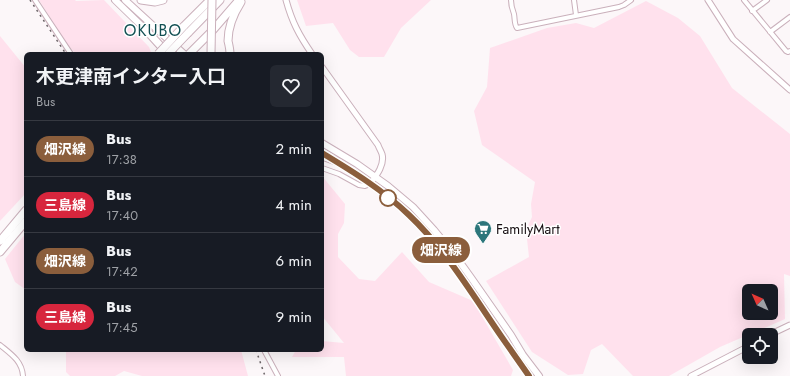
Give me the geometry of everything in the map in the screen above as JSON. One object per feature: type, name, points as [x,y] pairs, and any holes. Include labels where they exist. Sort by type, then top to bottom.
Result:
[{"type":"highway","points":[[115,0],[166,52]]},
{"type":"highway","points":[[125,0],[182,52]]},
{"type":"highway","points":[[141,0],[155,2],[163,0]]},
{"type":"highway","points":[[169,52],[185,30],[211,0]]},
{"type":"highway","points":[[211,0],[211,52]]},
{"type":"highway","points":[[160,52],[220,0]]},
{"type":"highway","points":[[191,52],[213,30],[239,0]]},
{"type":"highway","points":[[230,52],[228,41],[230,28],[235,12],[242,0]]},
{"type":"highway","points":[[146,30],[172,52]]},
{"type":"highway","points":[[324,144],[376,176],[413,207],[457,258],[539,376]]},
{"type":"highway","points":[[324,154],[354,172],[370,184],[408,214],[429,236],[465,282],[529,376]]},
{"type":"highway","points":[[324,157],[336,161]]},
{"type":"highway","points":[[0,241],[24,212]]},
{"type":"highway","points":[[0,252],[24,223]]},
{"type":"street","points":[[35,0],[70,52]]},
{"type":"street","points":[[286,0],[290,16],[311,52]]},
{"type":"street","points":[[511,0],[515,26],[517,28],[619,7],[631,0]]},
{"type":"street","points":[[574,0],[576,15]]},
{"type":"street","points":[[717,0],[710,2],[733,39],[790,90]]},
{"type":"street","points":[[744,0],[786,52],[790,51]]},
{"type":"street","points":[[752,11],[767,0]]},
{"type":"street","points":[[770,32],[790,17]]},
{"type":"street","points":[[324,71],[378,146],[382,154],[383,161],[376,176],[370,184],[366,186],[359,185],[339,174],[324,169]]},
{"type":"street","points":[[778,331],[790,325]]},
{"type":"street","points":[[0,345],[20,364],[23,376]]},
{"type":"street","points":[[691,376],[742,350]]},
{"type":"street","points":[[265,352],[278,376]]},
{"type":"shaded area","points":[[39,0],[104,0],[149,47],[151,52],[74,52],[68,45]]},
{"type":"shaded area","points":[[297,0],[431,0],[401,28],[384,57],[359,57],[350,50],[333,23],[306,26]]},
{"type":"shaded area","points":[[646,1],[678,18],[700,36],[732,88],[790,134],[790,276],[784,274],[785,319],[764,328],[742,328],[742,338],[720,347],[669,376],[633,376],[602,344],[591,350],[583,374],[568,375],[532,352],[486,281],[529,257],[526,230],[532,217],[531,204],[535,182],[482,145],[474,111],[487,87],[490,48],[547,28],[576,23],[594,28]]},
{"type":"shaded area","points":[[0,36],[24,66],[24,195],[0,221]]},
{"type":"shaded area","points":[[324,178],[345,204],[344,223],[338,234],[338,257],[359,279],[375,281],[402,252],[429,282],[473,301],[513,370],[511,376],[346,376],[344,357],[292,357],[295,352],[324,352],[324,341],[344,343],[324,318]]},
{"type":"shaded area","points":[[24,235],[24,289],[15,282],[5,259]]},
{"type":"shaded area","points":[[66,352],[242,352],[248,376],[142,376],[124,371],[115,376],[70,376],[66,372]]},
{"type":"railway","points":[[30,0],[65,52]]},
{"type":"railway","points":[[257,352],[265,376]]},
{"type":"bus line","name":"畑沢線","points":[[324,154],[354,172],[382,193],[408,214],[429,236],[477,298],[529,376]]},
{"type":"place","name":"FamilyMart","points":[[483,244]]},
{"type":"district","name":"OKUBO","points":[[153,30]]}]
